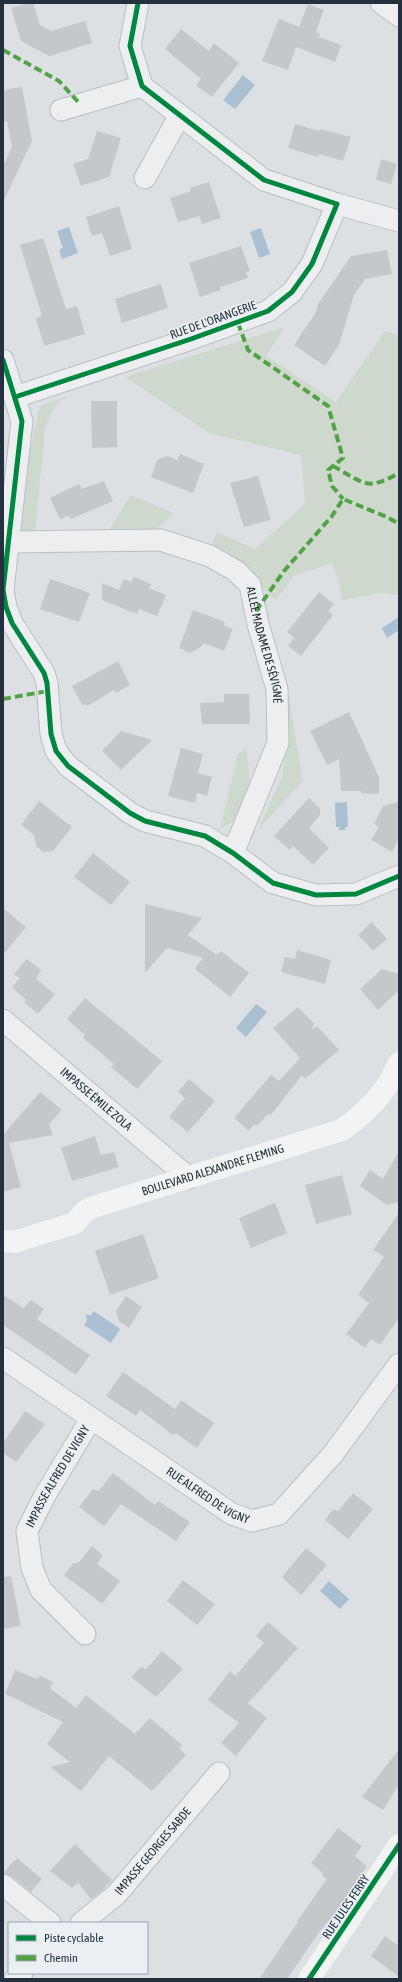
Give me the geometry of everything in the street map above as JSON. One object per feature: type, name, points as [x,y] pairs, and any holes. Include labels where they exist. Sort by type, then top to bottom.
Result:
[{"type":"street","points":[[138,3],[130,46],[142,86],[264,180],[337,204],[399,221]]},
{"type":"street","points":[[382,3],[399,16]]},
{"type":"street","points":[[61,110],[142,86]]},
{"type":"street","points":[[145,178],[180,115]]},
{"type":"street","name":"RUE DE L'ORANGERIE","points":[[14,397],[191,340],[268,311],[292,292],[312,264],[337,204]]},
{"type":"street","points":[[3,360],[22,421],[3,590],[6,607],[12,623],[44,673],[47,683],[51,734],[56,751],[68,766],[130,813],[145,821],[205,836],[233,853],[273,883],[316,895],[356,894],[399,876]]},
{"type":"street","name":"ALLÉE MADAME DE SÉVIGNÉ","points":[[9,542],[161,540],[210,556],[236,571],[250,585],[258,624],[277,689],[278,743],[233,853]]},
{"type":"street","name":"IMPASSE ÉMILE ZOLA","points":[[3,1020],[189,1178]]},
{"type":"street","name":"BOULEVARD ALEXANDRE FLEMING","points":[[3,1241],[14,1242],[75,1223],[83,1213],[90,1208],[342,1130],[360,1118],[375,1102],[388,1085],[399,1063]]},
{"type":"street","name":"RUE ALFRED DE VIGNY","points":[[3,1358],[232,1514],[252,1521],[279,1514],[333,1454],[399,1364]]},
{"type":"street","name":"IMPASSE ALFRED DE VIGNY","points":[[85,1634],[41,1590],[32,1568],[27,1531],[44,1497],[91,1419]]},
{"type":"street","name":"IMPASSE GEORGES SABDE","points":[[82,1922],[116,1895],[219,1773]]},
{"type":"street","name":"RUE JULES FERRY","points":[[309,1979],[362,1903],[399,1845]]},
{"type":"street","points":[[3,1885],[49,1922]]},
{"type":"shaded area","points":[[285,327],[266,356],[336,402],[385,331],[399,335],[399,595],[380,593],[343,600],[333,563],[295,575],[276,600],[211,547],[217,532],[255,549],[305,504],[301,455],[209,433],[125,377]]},
{"type":"shaded area","points":[[70,395],[59,402],[51,413],[45,430],[35,531],[21,532],[30,449],[40,406]]},
{"type":"shaded area","points":[[131,495],[174,513],[153,533],[108,532]]},
{"type":"shaded area","points":[[288,691],[303,781],[258,830],[283,775]]},
{"type":"shaded area","points":[[246,749],[250,782],[239,818],[220,829],[238,754]]},
{"type":"water","points":[[243,75],[255,85],[235,109],[223,100]]},
{"type":"water","points":[[69,227],[78,253],[62,259],[59,250],[63,248],[57,231]]},
{"type":"water","points":[[261,228],[270,254],[259,258],[250,232]]},
{"type":"water","points":[[399,617],[399,630],[387,638],[382,628]]},
{"type":"water","points":[[347,802],[348,827],[345,827],[345,830],[339,830],[339,827],[336,827],[335,803]]},
{"type":"water","points":[[256,1004],[267,1012],[246,1037],[236,1028]]},
{"type":"water","points":[[94,1311],[120,1329],[111,1343],[84,1325],[87,1321],[86,1315],[91,1315]]},
{"type":"water","points":[[329,1581],[349,1599],[340,1609],[320,1591]]},
{"type":"building","points":[[33,3],[40,25],[51,31],[85,21],[92,43],[49,56],[21,41],[11,8]]},
{"type":"building","points":[[308,4],[324,10],[316,32],[320,34],[319,37],[341,45],[335,62],[296,47],[288,70],[262,61],[279,19],[299,27]]},
{"type":"building","points":[[181,29],[209,51],[214,43],[239,63],[212,97],[196,85],[201,79],[165,49]]},
{"type":"building","points":[[22,87],[32,141],[3,202],[3,166],[12,147],[7,121],[3,122],[3,92],[8,89]]},
{"type":"building","points":[[295,124],[319,131],[320,129],[351,137],[343,161],[319,154],[318,157],[288,148]]},
{"type":"building","points":[[97,131],[121,138],[109,177],[81,186],[73,164],[88,159]]},
{"type":"building","points":[[381,159],[397,164],[391,184],[376,180]]},
{"type":"building","points":[[209,182],[221,218],[202,224],[199,216],[178,222],[170,198],[191,191],[190,188]]},
{"type":"building","points":[[119,206],[132,249],[110,256],[102,233],[92,236],[86,217]]},
{"type":"building","points":[[43,238],[66,309],[77,306],[85,334],[44,346],[36,318],[42,316],[20,245]]},
{"type":"building","points":[[241,246],[250,271],[246,272],[248,278],[220,287],[221,290],[200,297],[189,263]]},
{"type":"building","points":[[387,250],[392,274],[365,279],[354,295],[339,345],[325,366],[294,345],[316,312],[318,304],[351,256]]},
{"type":"building","points":[[161,284],[168,308],[122,323],[115,299]]},
{"type":"building","points":[[91,401],[117,401],[117,447],[92,448]]},
{"type":"building","points":[[180,454],[204,464],[193,493],[151,477],[157,460],[168,456],[177,460]]},
{"type":"building","points":[[258,476],[271,520],[244,527],[230,483]]},
{"type":"building","points":[[104,481],[113,501],[71,519],[69,516],[60,519],[50,498],[79,484],[82,489]]},
{"type":"building","points":[[134,577],[151,584],[149,588],[166,595],[157,616],[139,609],[137,614],[102,600],[102,583],[119,590],[124,579],[131,582]]},
{"type":"building","points":[[50,579],[90,593],[79,622],[40,609]]},
{"type":"building","points":[[319,592],[334,604],[328,611],[333,615],[301,656],[288,646],[294,638],[287,632]]},
{"type":"building","points":[[193,610],[225,622],[224,625],[233,629],[224,651],[203,643],[202,646],[190,653],[179,648]]},
{"type":"building","points":[[118,661],[130,685],[116,693],[114,690],[89,705],[82,705],[72,686]]},
{"type":"building","points":[[224,694],[249,694],[250,724],[202,724],[200,703],[224,702]]},
{"type":"building","points":[[349,712],[379,777],[379,794],[361,793],[361,791],[341,791],[339,759],[327,765],[310,731]]},
{"type":"building","points":[[121,731],[152,740],[121,770],[102,751]]},
{"type":"building","points":[[181,748],[203,754],[198,773],[212,777],[207,796],[197,793],[195,803],[168,796]]},
{"type":"building","points":[[309,798],[320,809],[320,815],[309,828],[329,848],[313,865],[293,846],[290,850],[274,836]]},
{"type":"building","points":[[39,801],[72,827],[53,851],[43,852],[36,846],[34,835],[21,825]]},
{"type":"building","points":[[399,802],[399,838],[392,852],[371,840],[379,827],[374,824],[383,806]]},
{"type":"building","points":[[93,853],[130,882],[111,905],[74,877]]},
{"type":"building","points":[[145,904],[202,918],[188,935],[217,955],[221,951],[249,973],[230,997],[195,969],[203,958],[167,948],[145,973]]},
{"type":"building","points":[[3,908],[26,927],[3,955]]},
{"type":"building","points":[[372,922],[387,939],[373,951],[358,935]]},
{"type":"building","points":[[297,950],[331,960],[325,984],[281,972],[285,957],[295,959]]},
{"type":"building","points":[[27,959],[41,970],[36,979],[55,994],[38,1014],[24,1002],[26,1000],[12,987],[20,978],[14,974]]},
{"type":"building","points":[[382,969],[399,974],[399,990],[378,1010],[360,989]]},
{"type":"building","points":[[85,998],[162,1061],[137,1089],[111,1067],[114,1064],[83,1038],[85,1035],[67,1019]]},
{"type":"building","points":[[298,1007],[314,1023],[312,1030],[317,1026],[339,1050],[305,1079],[302,1075],[271,1115],[268,1114],[257,1126],[254,1124],[249,1131],[234,1118],[271,1075],[279,1081],[300,1058],[273,1028]]},
{"type":"building","points":[[189,1079],[215,1101],[188,1132],[169,1117],[185,1098],[178,1092]]},
{"type":"building","points":[[40,1092],[62,1110],[49,1124],[53,1135],[9,1143],[21,1187],[3,1192],[3,1135]]},
{"type":"building","points":[[95,1136],[101,1155],[114,1152],[119,1167],[72,1181],[61,1148]]},
{"type":"building","points":[[399,1151],[399,1202],[387,1205],[360,1186],[370,1170],[383,1179]]},
{"type":"building","points":[[342,1175],[352,1214],[316,1224],[305,1185]]},
{"type":"building","points":[[275,1203],[287,1233],[251,1248],[239,1218]]},
{"type":"building","points":[[399,1213],[399,1318],[380,1345],[371,1339],[365,1348],[346,1334],[369,1303],[358,1295],[384,1257],[373,1250]]},
{"type":"building","points":[[143,1234],[159,1278],[110,1295],[95,1251]]},
{"type":"building","points":[[3,1295],[24,1308],[31,1300],[44,1309],[37,1319],[90,1355],[76,1375],[3,1325]]},
{"type":"building","points":[[126,1296],[142,1307],[129,1328],[119,1321],[116,1311]]},
{"type":"building","points":[[123,1372],[175,1409],[181,1400],[214,1423],[197,1448],[176,1433],[173,1435],[140,1410],[136,1416],[106,1396]]},
{"type":"building","points":[[25,1411],[45,1424],[16,1462],[3,1453],[3,1443]]},
{"type":"building","points":[[113,1473],[155,1505],[158,1501],[190,1522],[176,1541],[121,1504],[104,1526],[79,1507],[93,1489],[99,1491]]},
{"type":"building","points":[[353,1493],[373,1509],[348,1539],[325,1520],[333,1509],[338,1511]]},
{"type":"building","points":[[92,1546],[103,1555],[97,1564],[120,1581],[102,1604],[64,1575],[73,1563],[78,1563]]},
{"type":"building","points":[[306,1548],[327,1565],[301,1595],[282,1577]]},
{"type":"building","points":[[11,1576],[21,1626],[3,1629],[3,1577]]},
{"type":"building","points":[[183,1580],[215,1604],[197,1625],[167,1601]]},
{"type":"building","points":[[268,1622],[298,1648],[248,1703],[267,1718],[236,1756],[221,1743],[239,1723],[208,1700],[230,1671],[235,1676],[264,1643],[256,1636]]},
{"type":"building","points":[[162,1651],[183,1669],[156,1697],[131,1677],[141,1667],[146,1669]]},
{"type":"building","points":[[15,1670],[37,1679],[40,1676],[53,1682],[50,1688],[76,1708],[86,1695],[135,1734],[150,1718],[182,1745],[179,1748],[186,1755],[152,1791],[109,1756],[81,1791],[50,1767],[70,1762],[47,1744],[63,1722],[5,1694]]},
{"type":"building","points":[[399,1749],[399,1784],[383,1810],[362,1797]]},
{"type":"building","points":[[338,1828],[362,1846],[355,1856],[367,1866],[338,1910],[320,1931],[287,1979],[259,1979],[327,1879],[322,1876],[323,1873],[311,1863]]},
{"type":"building","points":[[75,1844],[112,1880],[104,1889],[91,1899],[78,1883],[72,1888],[50,1871]]},
{"type":"building","points":[[17,1858],[42,1879],[31,1892],[11,1876],[3,1873]]},
{"type":"building","points":[[385,1936],[399,1946],[399,1977],[371,1956]]},
{"type":"marked path","points":[[3,50],[59,81],[80,104]]},
{"type":"marked path","points":[[238,323],[248,350],[328,406],[343,458],[328,470],[332,486],[343,499]]},
{"type":"marked path","points":[[333,466],[360,481],[371,484],[382,481],[399,473]]},
{"type":"marked path","points":[[256,611],[284,571],[332,516],[343,499],[387,517],[399,524]]},
{"type":"marked path","points":[[3,699],[48,691]]},
{"type":"cycle path","points":[[15,397],[191,339],[268,311],[292,292],[312,264],[337,204],[264,180],[142,86],[130,46],[138,3]]},
{"type":"cycle path","points":[[3,360],[22,421],[3,590],[6,607],[12,623],[44,673],[47,683],[51,734],[56,751],[68,766],[130,813],[145,821],[205,836],[233,853],[273,883],[316,895],[356,894],[399,876]]},
{"type":"cycle path","points":[[309,1979],[399,1845]]}]
